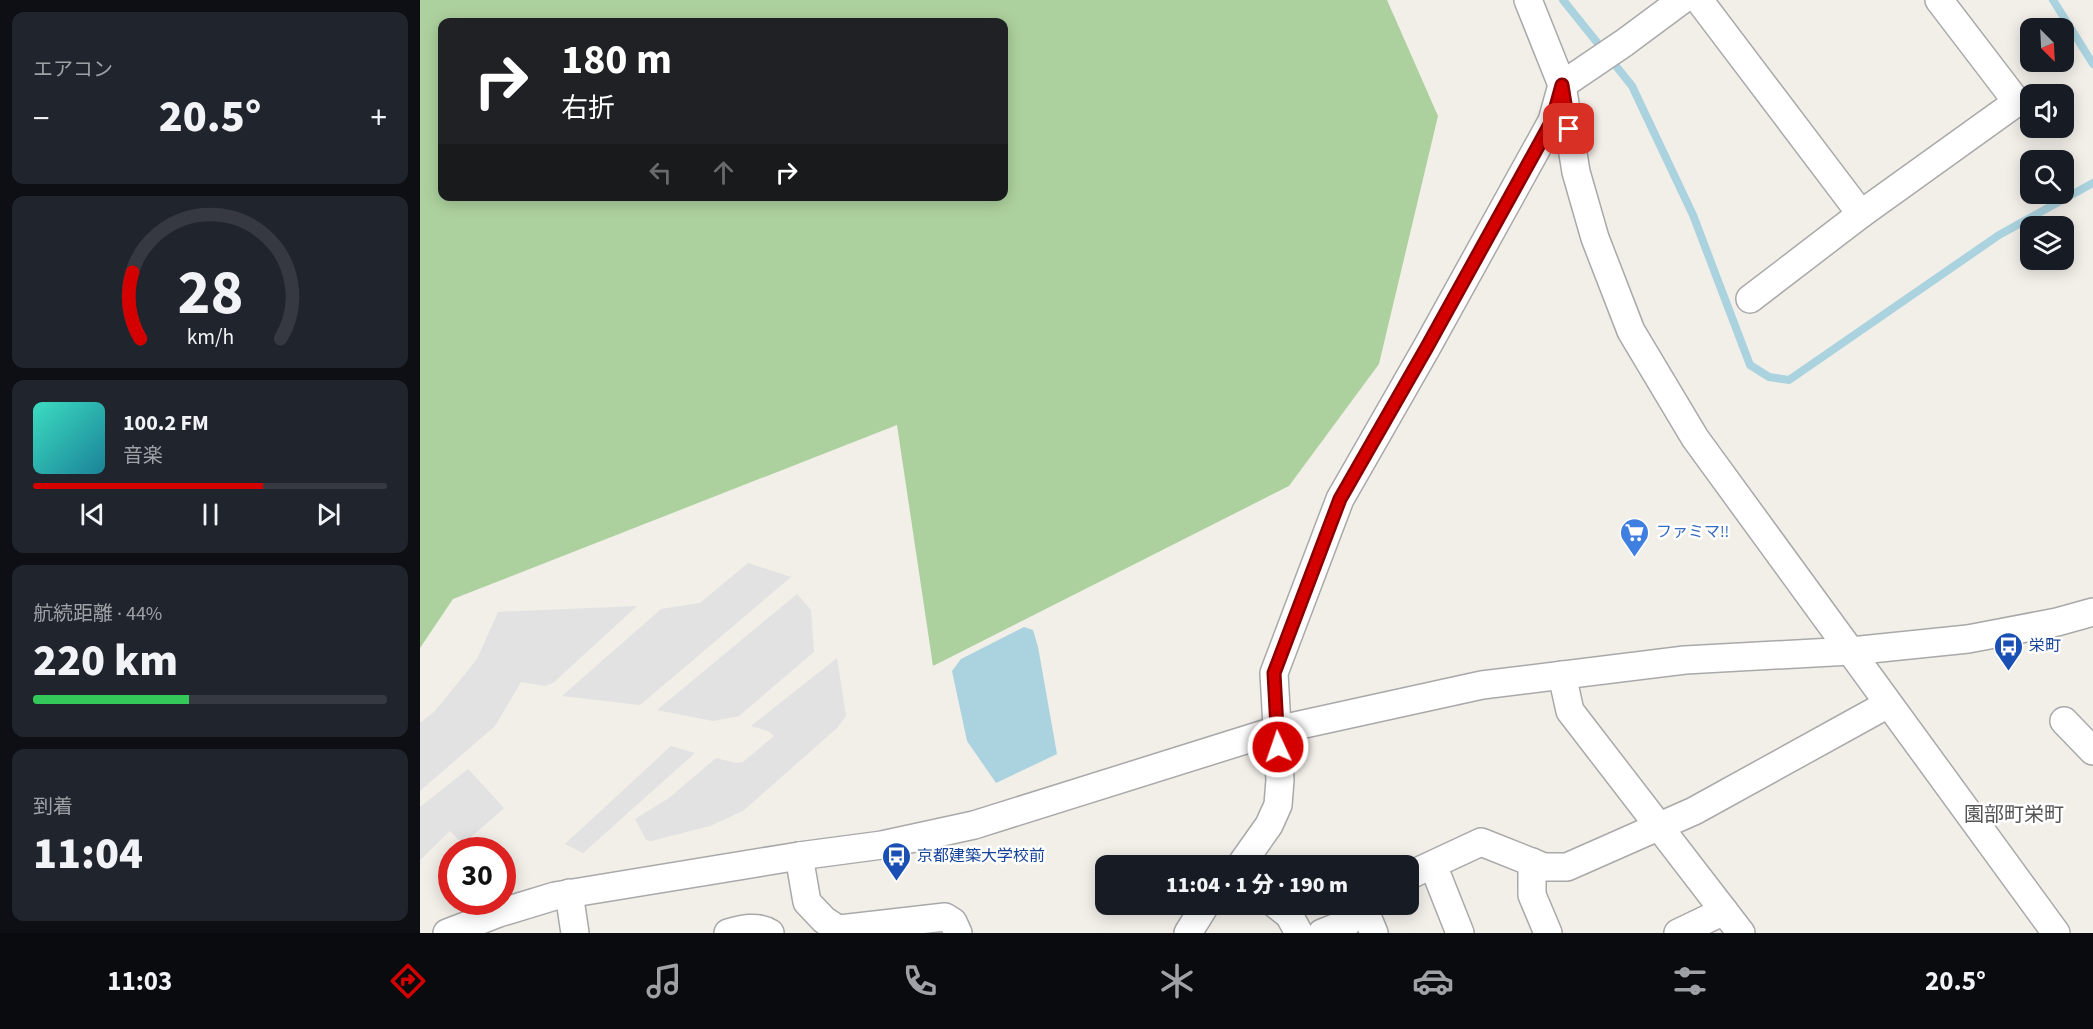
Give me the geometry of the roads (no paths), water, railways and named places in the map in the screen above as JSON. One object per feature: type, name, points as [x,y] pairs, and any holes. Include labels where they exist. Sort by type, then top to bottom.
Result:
[{"type":"street","points":[[1528,0],[1562,85],[1579,183],[1594,238],[1631,331],[1695,438],[2055,933]]},
{"type":"street","points":[[1248,855],[1269,825],[1278,805],[1281,780],[1274,673],[1340,499],[1552,121],[1562,85],[1682,0]]},
{"type":"street","points":[[1699,0],[1862,214]]},
{"type":"street","points":[[1750,299],[1862,214],[2017,102],[1939,0]]},
{"type":"street","points":[[447,933],[499,913],[569,893],[882,844],[974,825],[1277,730],[1482,685],[1685,660],[1851,651],[1968,639],[2057,622],[2093,612]]},
{"type":"street","points":[[1562,675],[1570,711],[1742,933]]},
{"type":"street","points":[[1419,871],[1481,842],[1544,867],[1567,867],[1694,811],[1888,704]]},
{"type":"street","points":[[2064,721],[2093,752]]},
{"type":"street","points":[[799,856],[807,902],[824,920],[842,931],[945,917],[953,922],[958,933]]},
{"type":"street","points":[[1532,862],[1532,895],[1548,933]]},
{"type":"street","points":[[1433,865],[1460,933]]},
{"type":"street","points":[[569,893],[575,933]]},
{"type":"street","points":[[1678,933],[1724,911]]},
{"type":"street","points":[[1188,933],[1199,915]]},
{"type":"street","points":[[1289,915],[1299,933]]},
{"type":"street","points":[[1322,933],[1347,923],[1355,915]]},
{"type":"street","points":[[1368,915],[1374,933]]},
{"type":"street","points":[[728,933],[743,929],[763,929],[770,933]]},
{"type":"water","points":[[1024,627],[1033,630],[1038,647],[1057,754],[996,783],[967,741],[952,671],[961,659]]},
{"type":"waterway","points":[[1563,0],[1632,86],[1693,215],[1750,365],[1769,377],[1789,380],[1999,235],[2093,183]]},
{"type":"waterway","points":[[2053,0],[2093,64]]},
{"type":"place","name":"ファミマ!!","points":[[1635,558]]},
{"type":"place","name":"栄町","points":[[2008,672]]},
{"type":"place","name":"京都建築大学校前","points":[[896,882]]},
{"type":"district","name":"園部町栄町","points":[[2014,815]]}]
